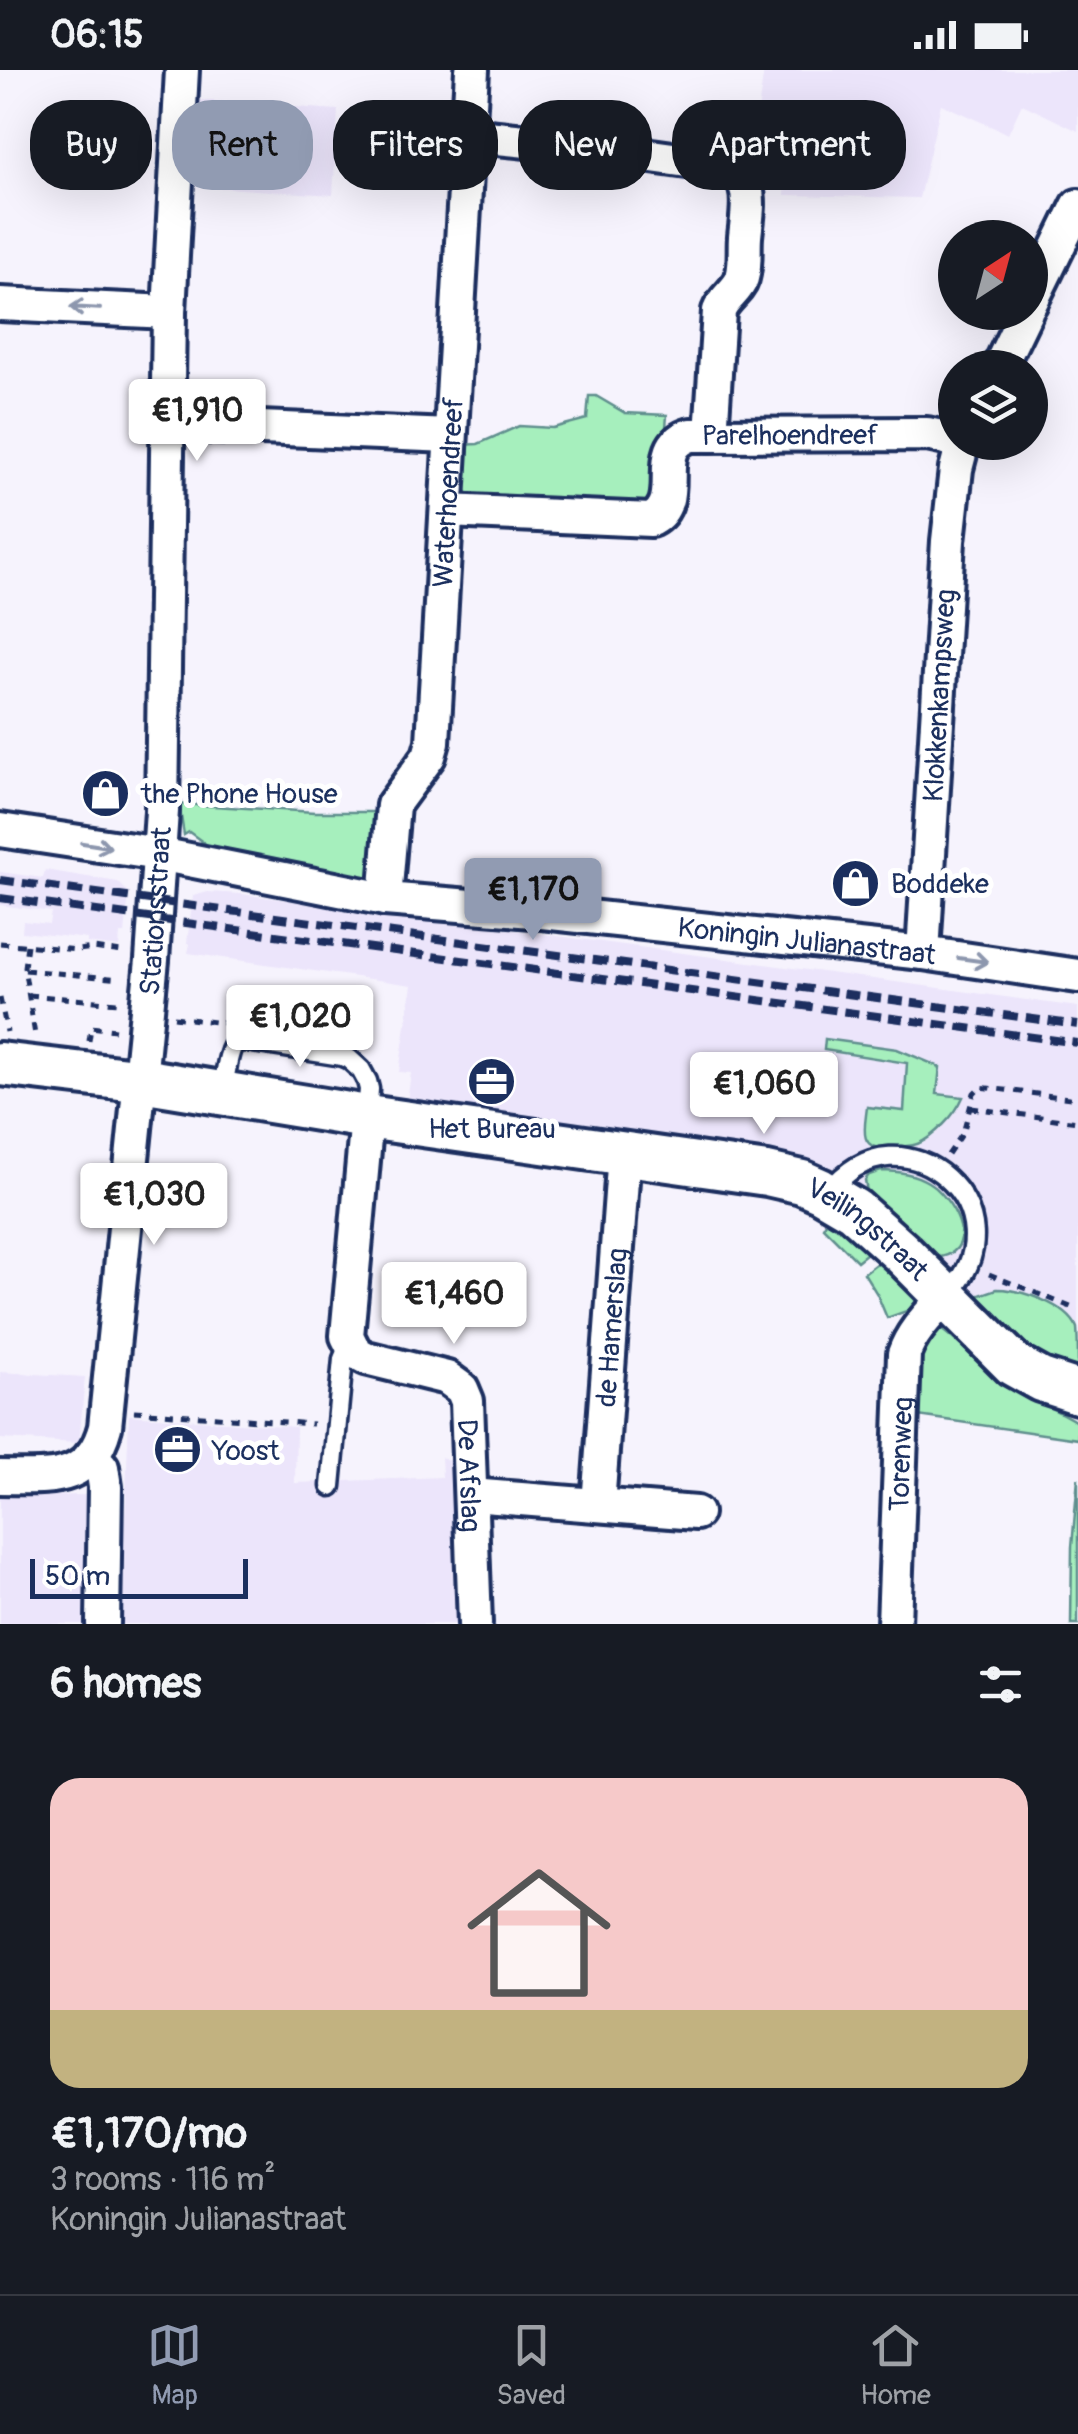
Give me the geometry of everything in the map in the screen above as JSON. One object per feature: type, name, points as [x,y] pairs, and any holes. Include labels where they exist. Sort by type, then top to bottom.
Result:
[{"type":"street","name":"Stationsstraat","points":[[92,1456],[102,1437],[106,1409],[140,1081],[162,811],[169,312],[182,70]]},
{"type":"street","name":"Waterhoendreef","points":[[470,100],[472,70]]},
{"type":"street","points":[[498,138],[716,165],[731,169],[743,180],[748,194],[742,278],[719,310],[711,435]]},
{"type":"street","name":"Waterhoendreef","points":[[384,899],[394,805],[432,747],[465,190]]},
{"type":"street","points":[[1048,267],[1078,206]]},
{"type":"street","points":[[0,304],[169,312]]},
{"type":"street","points":[[166,424],[450,436]]},
{"type":"street","name":"Parelhoendreef","points":[[447,512],[650,520],[661,514],[667,504],[670,458],[674,446],[687,436],[938,436]]},
{"type":"street","name":"Klokkenkampsweg","points":[[923,953],[948,541],[958,460]]},
{"type":"street","name":"Koningin Julianastraat","points":[[0,830],[159,854],[384,899],[534,911],[923,953],[1078,976]]},
{"type":"street","name":"Veilingstraat","points":[[18,1056],[140,1081],[802,1182],[828,1193],[956,1281],[1014,1364],[1041,1380],[1078,1392]]},
{"type":"street","points":[[352,1346],[347,1331],[366,1117]]},
{"type":"street","name":"de Hamerslag","points":[[598,1505],[624,1153]]},
{"type":"street","name":"Torenweg","points":[[894,1624],[904,1354],[917,1328],[956,1281]]},
{"type":"street","name":"De Afslag","points":[[352,1346],[366,1358],[442,1376],[462,1389],[467,1401],[475,1624]]},
{"type":"street","points":[[0,1478],[64,1476],[92,1456],[102,1467],[103,1624]]},
{"type":"street","points":[[471,1495],[696,1513]]},
{"type":"lane","points":[[222,1093],[230,1053],[238,1042],[342,1056],[361,1070],[369,1089],[366,1117]]},
{"type":"lane","points":[[828,1193],[844,1174],[877,1158],[902,1156],[937,1169],[963,1196],[972,1218],[973,1244],[956,1281]]},
{"type":"lane","points":[[331,1486],[343,1359],[352,1346]]},
{"type":"path","points":[[0,942],[130,953]]},
{"type":"path","points":[[18,1056],[28,995],[27,946]]},
{"type":"path","points":[[25,970],[128,980]]},
{"type":"path","points":[[28,995],[126,1004],[125,1010]]},
{"type":"path","points":[[88,1055],[91,1027],[122,1031]]},
{"type":"path","points":[[937,1169],[964,1133],[975,1091],[985,1086],[1078,1099]]},
{"type":"path","points":[[971,1108],[1078,1122]]},
{"type":"path","points":[[956,1281],[1078,1310]]},
{"type":"path","points":[[106,1409],[337,1427]]},
{"type":"shaded area","points":[[764,70],[1078,70],[1078,131],[1022,104],[1008,134],[941,104],[919,198],[785,195],[785,190],[906,190],[906,100],[760,100]]},
{"type":"shaded area","points":[[313,108],[333,110],[333,195],[256,190],[313,190]]},
{"type":"shaded area","points":[[45,870],[118,882],[129,893],[125,934],[120,934],[119,947],[87,943],[87,939],[22,932],[23,921],[49,924],[51,912],[0,905],[0,872],[43,878]]},
{"type":"shaded area","points":[[208,892],[241,894],[1078,1007],[1078,1378],[1051,1369],[816,1166],[781,1155],[407,1102],[411,1073],[399,1072],[412,985],[188,953],[193,896]],"holes":[[[825,1039],[940,1068],[937,1094],[963,1098],[951,1118],[922,1144],[872,1148],[867,1144],[867,1107],[904,1112],[907,1063],[824,1051]]]},
{"type":"shaded area","points":[[0,1372],[85,1377],[79,1443],[0,1439]]},
{"type":"shaded area","points":[[129,1415],[296,1427],[295,1483],[442,1477],[441,1457],[450,1461],[461,1624],[0,1624],[0,1496],[96,1495],[96,1517],[125,1518]]},
{"type":"green space","points":[[589,396],[625,413],[667,415],[666,428],[657,445],[647,505],[474,499],[468,494],[461,475],[461,445],[478,444],[519,426],[553,428],[587,419]]},
{"type":"green space","points":[[179,804],[374,812],[370,878],[207,845],[189,832],[184,835]]},
{"type":"green space","points":[[825,1039],[897,1049],[940,1067],[937,1094],[963,1097],[950,1118],[924,1141],[911,1146],[876,1147],[865,1135],[867,1107],[904,1111],[907,1063],[824,1050]]},
{"type":"green space","points":[[881,1171],[917,1176],[945,1198],[959,1221],[961,1233],[953,1252],[941,1257],[934,1255],[867,1192],[865,1180]]},
{"type":"green space","points":[[832,1212],[876,1246],[857,1261],[823,1227]]},
{"type":"green space","points":[[886,1256],[924,1294],[915,1308],[887,1318],[864,1273]]},
{"type":"green space","points":[[997,1289],[1042,1300],[1072,1320],[1077,1328],[1078,1378],[1037,1362],[974,1297]]},
{"type":"green space","points":[[938,1327],[1009,1387],[1078,1423],[1078,1439],[911,1415],[913,1359]]},
{"type":"green space","points":[[1078,1478],[1078,1624],[1071,1624],[1072,1547]]},
{"type":"railway","points":[[0,880],[1078,1025]]},
{"type":"railway","points":[[0,898],[1078,1043]]},
{"type":"place","name":"the Phone House","points":[[106,793]]},
{"type":"place","name":"Boddeke","points":[[856,883]]},
{"type":"place","name":"Het Bureau","points":[[492,1081]]},
{"type":"place","name":"Yoost","points":[[177,1450]]}]
